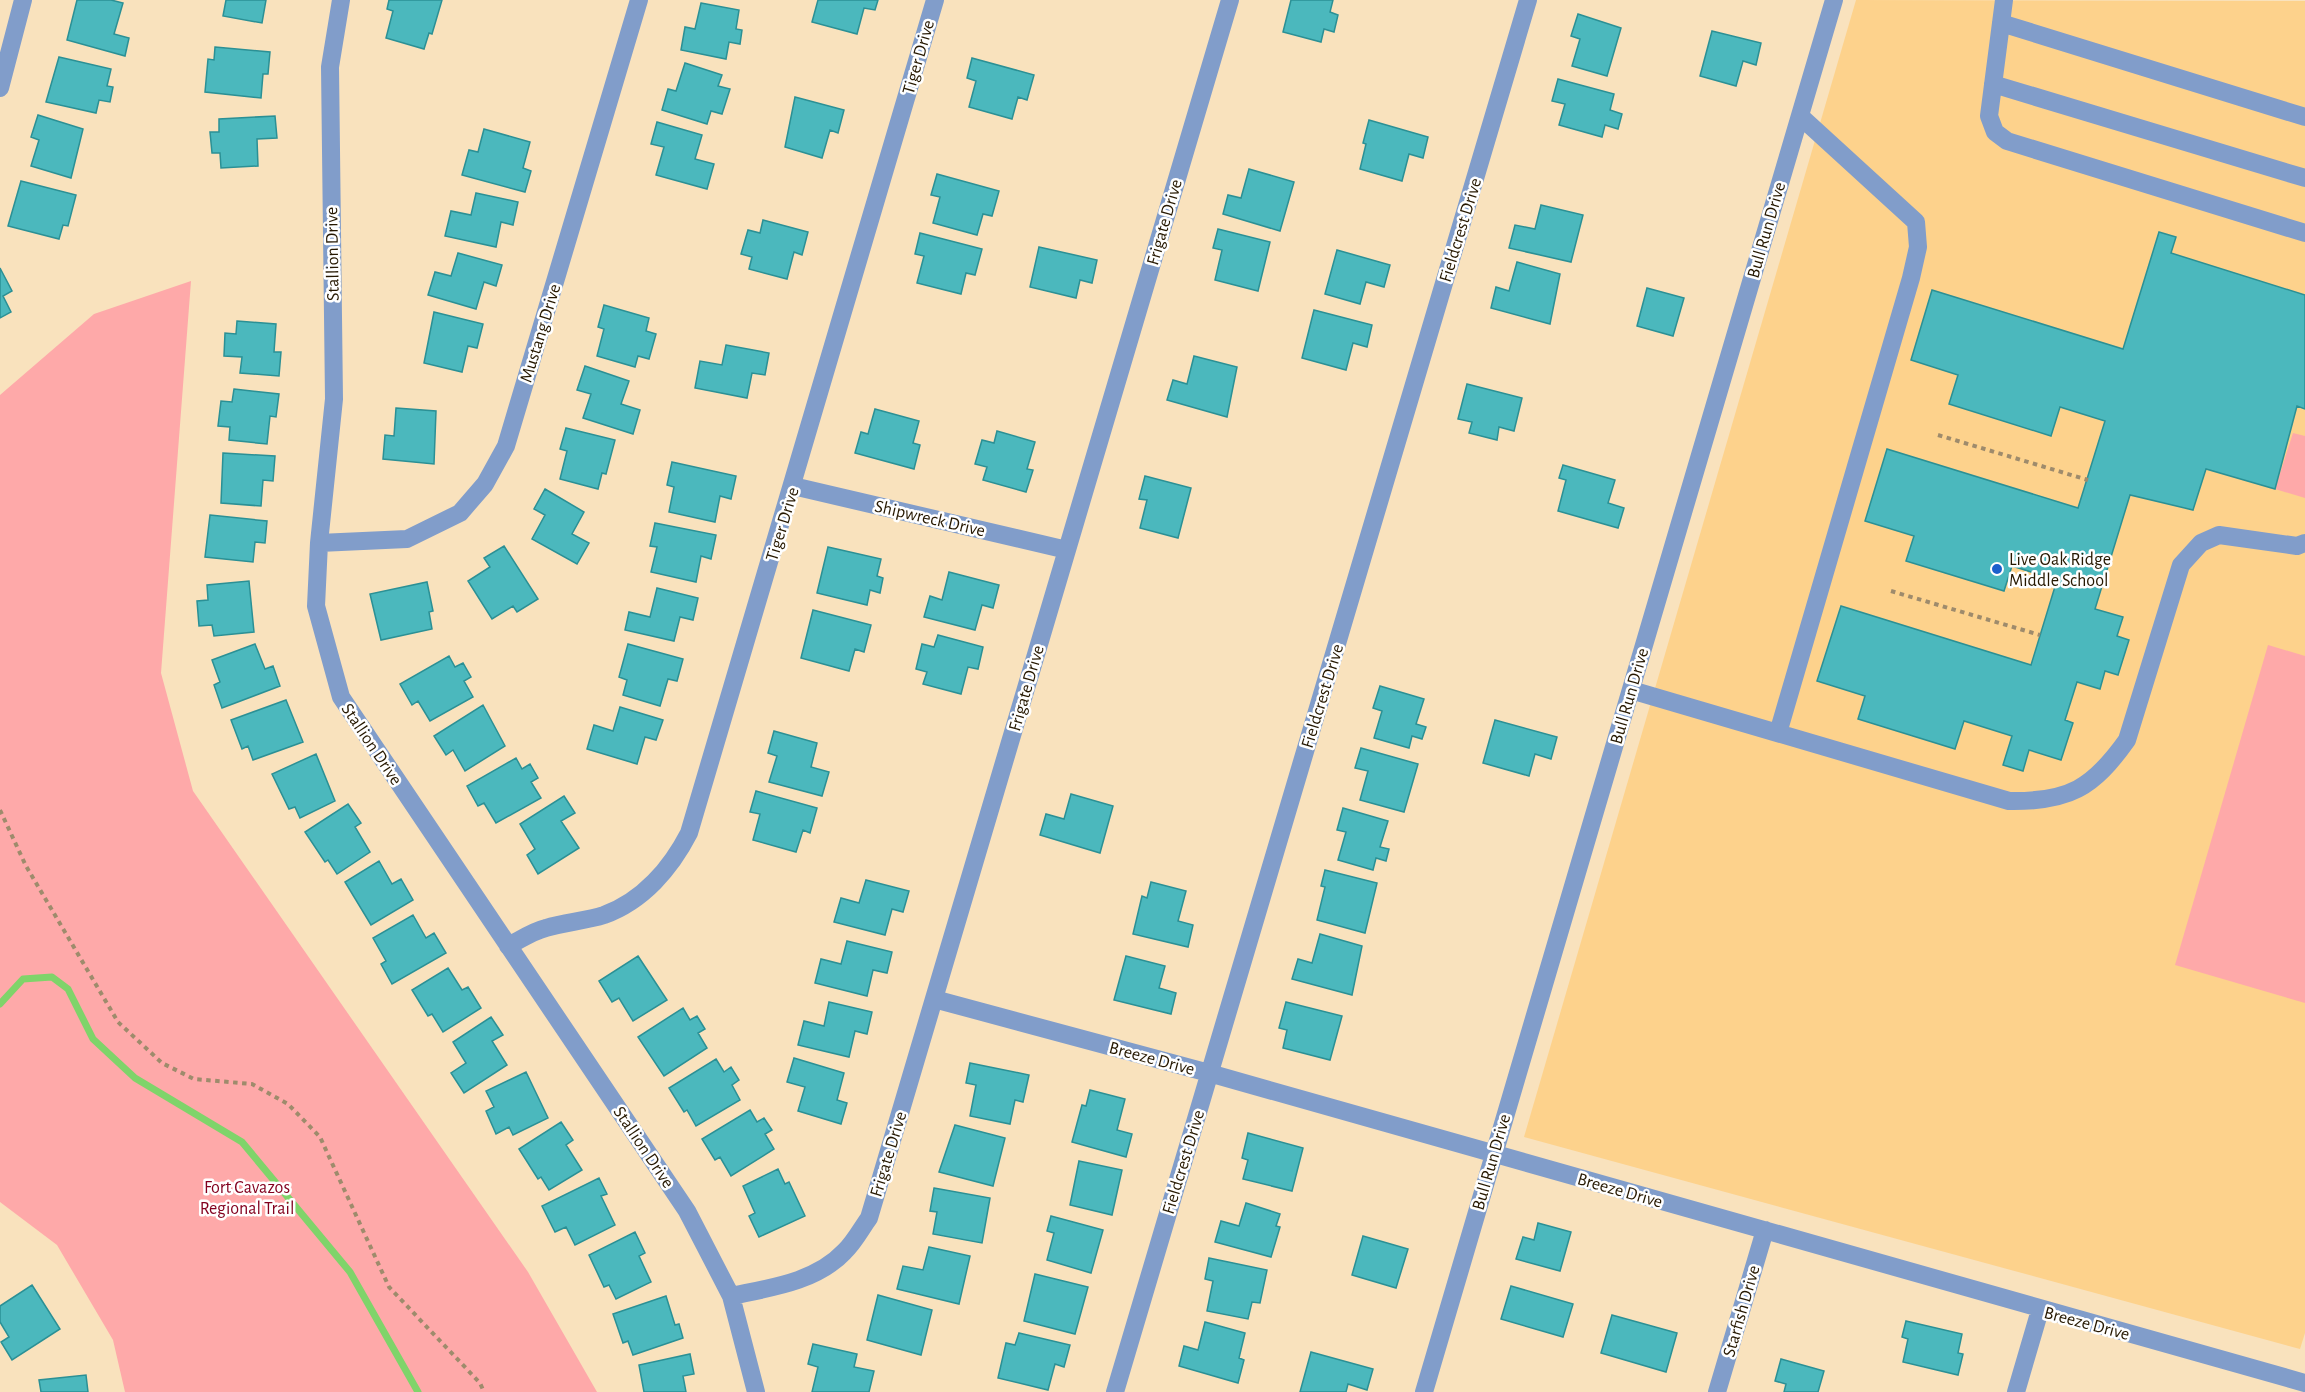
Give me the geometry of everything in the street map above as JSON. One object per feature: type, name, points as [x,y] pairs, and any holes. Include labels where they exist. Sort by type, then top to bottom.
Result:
[{"type":"street","points":[[0,88],[23,0]]},
{"type":"street","name":"Stallion Drive","points":[[341,0],[330,67],[334,399],[319,543],[316,606],[341,697],[687,1211],[731,1296],[756,1392]]},
{"type":"street","name":"Mustang Drive","points":[[319,543],[407,539],[460,513],[485,484],[506,446],[639,0]]},
{"type":"street","name":"Tiger Drive","points":[[508,946],[544,928],[606,914],[635,898],[661,877],[678,855],[689,833],[935,0]]},
{"type":"street","name":"Frigate Drive","points":[[731,1296],[783,1285],[819,1271],[844,1253],[869,1218],[1230,0]]},
{"type":"street","name":"Fieldcrest Drive","points":[[1115,1392],[1528,0]]},
{"type":"street","name":"Bull Run Drive","points":[[1424,1392],[1834,0]]},
{"type":"street","points":[[2004,0],[1989,116],[1995,132],[2007,141],[2305,233]]},
{"type":"street","points":[[2001,23],[2305,117]]},
{"type":"street","points":[[1993,84],[2305,178]]},
{"type":"street","points":[[1778,733],[1911,278],[1918,247],[1916,222],[1800,116]]},
{"type":"street","name":"Shipwreck Drive","points":[[793,486],[1067,550]]},
{"type":"street","points":[[1631,690],[2009,801],[2053,799],[2089,784],[2109,764],[2127,740],[2181,565],[2201,543],[2219,535],[2297,546],[2305,543]]},
{"type":"street","name":"Breeze Drive","points":[[934,999],[1209,1073],[2040,1310],[2305,1383]]},
{"type":"street","name":"Starfish Drive","points":[[1717,1392],[1765,1230]]},
{"type":"street","points":[[2016,1392],[2040,1310]]},
{"type":"path","points":[[1938,435],[2088,480]]},
{"type":"path","points":[[1891,591],[2040,635]]},
{"type":"path","points":[[0,810],[26,866],[118,1022],[162,1063],[194,1080],[252,1084],[288,1104],[320,1137],[389,1287],[480,1383],[484,1392]]},
{"type":"shaded area","name":"Live Oak Ridge Middle School","points":[[1856,0],[2305,1],[2305,1333],[2300,1349],[1524,1137]]},
{"type":"green space","name":"Fort Cavazos Regional Trail","points":[[191,281],[161,673],[193,791],[528,1272],[597,1392],[125,1392],[113,1340],[57,1245],[0,1202],[0,395],[94,314]]},
{"type":"green space","points":[[2293,433],[2305,436],[2305,498],[2275,489]]},
{"type":"green space","points":[[2268,645],[2305,656],[2305,1003],[2175,965]]},
{"type":"building","points":[[77,0],[111,0],[123,3],[114,34],[129,38],[125,56],[67,40]]},
{"type":"building","points":[[226,0],[266,0],[262,23],[223,16]]},
{"type":"building","points":[[389,0],[442,0],[432,34],[429,33],[424,49],[386,38],[393,11],[387,9]]},
{"type":"building","points":[[818,0],[878,0],[875,10],[864,8],[857,34],[812,22]]},
{"type":"building","points":[[1291,0],[1333,0],[1330,12],[1338,15],[1334,32],[1324,29],[1321,42],[1283,32]]},
{"type":"building","points":[[701,3],[739,10],[736,29],[742,30],[740,44],[729,42],[726,59],[681,50],[685,27],[695,29]]},
{"type":"building","points":[[1578,14],[1621,28],[1607,76],[1572,66],[1580,39],[1571,36]]},
{"type":"building","points":[[1712,31],[1761,43],[1756,65],[1743,61],[1736,86],[1700,76]]},
{"type":"building","points":[[215,47],[270,52],[268,74],[263,74],[261,98],[205,92],[208,59],[214,60]]},
{"type":"building","points":[[59,57],[111,69],[107,86],[113,87],[110,102],[99,100],[96,113],[46,102]]},
{"type":"building","points":[[972,58],[1034,75],[1027,100],[1018,97],[1012,119],[969,107],[976,81],[967,78]]},
{"type":"building","points":[[685,63],[722,75],[718,86],[730,89],[722,114],[711,111],[707,124],[662,110],[668,89],[676,91]]},
{"type":"building","points":[[1558,79],[1614,94],[1610,110],[1622,114],[1618,129],[1605,125],[1602,137],[1559,125],[1565,104],[1552,101]]},
{"type":"building","points":[[795,97],[844,110],[838,133],[830,130],[822,158],[785,147]]},
{"type":"building","points":[[38,115],[83,129],[71,178],[31,166],[39,140],[31,137]]},
{"type":"building","points":[[275,116],[277,138],[257,139],[258,166],[221,168],[220,153],[212,153],[210,132],[219,132],[219,119]]},
{"type":"building","points":[[1369,120],[1428,137],[1423,158],[1409,154],[1402,181],[1360,169]]},
{"type":"building","points":[[657,122],[702,135],[695,159],[714,164],[707,189],[656,175],[664,147],[651,144]]},
{"type":"building","points":[[484,129],[530,142],[523,168],[531,171],[525,192],[462,175],[469,150],[478,152]]},
{"type":"building","points":[[1249,169],[1294,182],[1280,231],[1223,214],[1228,195],[1241,198]]},
{"type":"building","points":[[937,174],[999,191],[992,216],[983,214],[977,235],[933,223],[940,197],[931,195]]},
{"type":"building","points":[[21,181],[76,195],[68,226],[63,225],[59,239],[8,226]]},
{"type":"building","points":[[476,193],[518,202],[513,225],[501,222],[496,247],[445,236],[451,211],[471,215]]},
{"type":"building","points":[[1541,205],[1583,215],[1571,262],[1509,248],[1515,225],[1535,229]]},
{"type":"building","points":[[763,220],[808,232],[802,255],[794,252],[787,279],[749,269],[752,257],[741,254],[748,230],[760,233]]},
{"type":"building","points":[[1218,229],[1270,242],[1258,291],[1215,280],[1222,250],[1213,248]]},
{"type":"building","name":"Live Oak Ridge Middle School","points":[[2159,232],[2176,237],[2171,253],[2305,295],[2305,409],[2297,406],[2275,489],[2206,469],[2193,510],[2130,495],[2095,609],[2123,617],[2117,636],[2129,640],[2118,675],[2105,671],[2100,689],[2077,682],[2065,720],[2073,723],[2061,760],[2029,750],[2023,771],[2003,765],[2012,736],[1964,721],[1955,749],[1858,719],[1865,696],[1817,681],[1841,606],[2031,665],[2057,580],[2012,566],[2004,591],[1906,561],[1914,536],[1865,521],[1887,449],[2078,508],[2105,421],[2060,407],[2051,436],[1949,404],[1958,375],[1911,360],[1932,290],[2123,349]]},
{"type":"building","points":[[920,233],[982,249],[975,275],[966,273],[961,294],[917,283],[924,256],[915,254]]},
{"type":"building","points":[[1039,247],[1097,260],[1092,283],[1080,280],[1076,298],[1030,287]]},
{"type":"building","points":[[1337,250],[1390,265],[1384,287],[1366,282],[1360,304],[1325,294]]},
{"type":"building","points":[[458,253],[502,265],[496,286],[484,282],[476,309],[428,295],[435,272],[451,276]]},
{"type":"building","points":[[1517,262],[1560,274],[1550,324],[1491,308],[1496,287],[1509,291]]},
{"type":"building","points":[[0,268],[12,291],[3,296],[11,312],[0,318]]},
{"type":"building","points":[[1647,288],[1684,298],[1673,336],[1637,326]]},
{"type":"building","points":[[604,305],[649,318],[646,331],[656,334],[649,359],[638,356],[635,367],[597,356],[604,329],[598,327]]},
{"type":"building","points":[[1314,310],[1372,325],[1367,347],[1353,343],[1346,370],[1302,358]]},
{"type":"building","points":[[434,312],[483,324],[477,348],[468,346],[462,372],[424,363]]},
{"type":"building","points":[[237,321],[276,324],[274,352],[281,352],[279,376],[240,373],[242,357],[224,356],[225,333],[236,334]]},
{"type":"building","points":[[726,345],[769,353],[765,375],[752,373],[747,398],[695,388],[700,361],[722,365]]},
{"type":"building","points":[[1194,356],[1237,367],[1227,417],[1167,400],[1173,380],[1187,384]]},
{"type":"building","points":[[585,366],[629,381],[621,404],[640,410],[633,434],[583,418],[591,394],[577,390]]},
{"type":"building","points":[[1467,384],[1522,398],[1514,431],[1499,427],[1497,440],[1469,433],[1472,422],[1458,419]]},
{"type":"building","points":[[234,389],[279,394],[276,417],[270,416],[267,444],[229,440],[230,427],[218,426],[221,401],[232,402]]},
{"type":"building","points":[[396,408],[436,411],[434,464],[383,459],[385,435],[394,436]]},
{"type":"building","points":[[875,409],[919,421],[913,443],[920,445],[914,469],[855,453],[861,432],[868,434]]},
{"type":"building","points":[[566,428],[615,440],[606,474],[602,473],[598,489],[560,479],[567,451],[560,449]]},
{"type":"building","points":[[997,431],[1035,442],[1027,469],[1033,470],[1026,492],[983,480],[987,467],[975,464],[982,440],[994,443]]},
{"type":"building","points":[[223,453],[275,456],[273,481],[263,480],[261,506],[221,503]]},
{"type":"building","points":[[672,462],[736,476],[731,499],[720,496],[715,522],[669,512],[674,487],[667,485]]},
{"type":"building","points":[[1563,465],[1615,480],[1608,503],[1624,508],[1618,528],[1558,511],[1566,480],[1559,478]]},
{"type":"building","points":[[1145,476],[1191,488],[1178,538],[1140,528],[1147,500],[1139,499]]},
{"type":"building","points":[[545,489],[584,512],[572,534],[589,543],[577,564],[532,539],[545,515],[534,509]]},
{"type":"building","points":[[210,515],[267,521],[265,543],[255,542],[253,562],[205,557]]},
{"type":"building","points":[[655,523],[716,535],[711,559],[701,556],[696,582],[651,572],[657,547],[650,546]]},
{"type":"building","points":[[504,546],[538,599],[517,612],[513,606],[492,619],[468,581],[490,567],[484,558]]},
{"type":"building","points":[[828,547],[881,559],[877,576],[883,578],[880,593],[870,590],[867,605],[817,593]]},
{"type":"building","points":[[949,572],[999,585],[993,608],[982,605],[975,630],[924,617],[930,596],[942,600]]},
{"type":"building","points":[[249,581],[254,632],[214,636],[212,625],[199,626],[197,601],[208,600],[207,585]]},
{"type":"building","points":[[427,582],[433,611],[429,612],[432,629],[381,640],[370,594]]},
{"type":"building","points":[[657,588],[698,598],[693,620],[680,617],[674,641],[625,630],[629,612],[650,617]]},
{"type":"building","points":[[813,610],[871,625],[864,652],[855,649],[849,671],[801,658]]},
{"type":"building","points":[[938,635],[983,647],[978,669],[968,667],[961,694],[923,684],[927,672],[916,669],[922,644],[934,647]]},
{"type":"building","points":[[255,644],[265,669],[273,666],[280,686],[222,708],[214,685],[220,682],[212,660]]},
{"type":"building","points":[[628,644],[683,659],[677,681],[668,679],[660,706],[623,695],[627,680],[619,677]]},
{"type":"building","points":[[449,656],[455,667],[463,663],[471,677],[464,681],[473,697],[430,721],[418,701],[412,705],[400,684]]},
{"type":"building","points":[[1380,686],[1424,699],[1416,724],[1426,727],[1422,739],[1412,736],[1409,748],[1374,738],[1382,711],[1373,708]]},
{"type":"building","points":[[286,700],[303,742],[253,760],[248,746],[242,749],[231,720]]},
{"type":"building","points":[[483,705],[505,746],[465,771],[453,750],[446,755],[434,736]]},
{"type":"building","points":[[620,707],[663,720],[656,740],[645,737],[637,764],[587,749],[594,725],[613,731]]},
{"type":"building","points":[[1495,720],[1557,737],[1551,759],[1535,754],[1529,776],[1483,763]]},
{"type":"building","points":[[774,731],[817,743],[811,767],[829,772],[822,796],[769,782],[777,756],[768,753]]},
{"type":"building","points":[[1361,748],[1418,764],[1404,812],[1360,800],[1368,771],[1355,768]]},
{"type":"building","points":[[316,754],[335,801],[300,818],[295,807],[289,809],[272,774]]},
{"type":"building","points":[[516,758],[522,769],[530,764],[538,778],[531,782],[541,798],[496,823],[484,803],[478,806],[467,786]]},
{"type":"building","points":[[756,791],[817,808],[810,833],[803,830],[796,852],[753,840],[760,814],[750,812]]},
{"type":"building","points":[[1071,794],[1113,806],[1100,853],[1040,835],[1046,814],[1064,819]]},
{"type":"building","points":[[564,796],[575,813],[561,821],[579,848],[538,874],[527,855],[535,849],[520,824]]},
{"type":"building","points":[[348,804],[361,823],[355,827],[370,852],[337,874],[328,860],[325,862],[305,832]]},
{"type":"building","points":[[1343,808],[1388,821],[1380,847],[1389,849],[1386,861],[1376,858],[1373,870],[1338,860],[1346,832],[1337,830]]},
{"type":"building","points":[[379,861],[392,884],[401,879],[413,900],[371,925],[345,882]]},
{"type":"building","points":[[1325,870],[1377,883],[1365,933],[1317,920],[1325,887],[1321,886]]},
{"type":"building","points":[[866,880],[909,891],[903,912],[892,909],[885,935],[834,922],[841,898],[859,903]]},
{"type":"building","points":[[1151,882],[1186,891],[1178,921],[1193,925],[1188,947],[1133,934],[1142,896],[1147,898]]},
{"type":"building","points":[[413,915],[426,938],[434,933],[446,953],[392,984],[381,964],[386,961],[373,938]]},
{"type":"building","points":[[1320,934],[1362,946],[1352,995],[1292,979],[1298,959],[1312,963]]},
{"type":"building","points":[[847,941],[892,952],[887,973],[873,970],[867,996],[815,983],[821,959],[841,964]]},
{"type":"building","points":[[638,956],[667,1000],[633,1021],[619,998],[612,1002],[599,981]]},
{"type":"building","points":[[1126,956],[1165,966],[1159,988],[1176,993],[1171,1014],[1114,1000]]},
{"type":"building","points":[[448,968],[462,990],[468,987],[481,1008],[443,1032],[432,1014],[428,1016],[412,990]]},
{"type":"building","points":[[829,1002],[872,1012],[867,1034],[855,1031],[849,1057],[798,1045],[804,1021],[824,1026]]},
{"type":"building","points":[[1286,1002],[1342,1016],[1330,1060],[1283,1048],[1287,1030],[1279,1028]]},
{"type":"building","points":[[683,1008],[690,1020],[697,1016],[705,1029],[698,1033],[707,1048],[664,1076],[638,1037]]},
{"type":"building","points":[[491,1017],[503,1035],[492,1041],[507,1065],[464,1093],[451,1073],[466,1063],[453,1042]]},
{"type":"building","points":[[794,1058],[844,1073],[837,1100],[847,1103],[841,1124],[798,1111],[805,1087],[787,1082]]},
{"type":"building","points":[[716,1059],[724,1072],[731,1067],[739,1080],[732,1085],[740,1100],[696,1126],[687,1110],[684,1112],[669,1088]]},
{"type":"building","points":[[970,1063],[1029,1075],[1023,1102],[1015,1100],[1010,1124],[970,1116],[976,1085],[966,1083]]},
{"type":"building","points":[[526,1072],[548,1118],[513,1135],[509,1127],[496,1134],[486,1111],[494,1107],[486,1091]]},
{"type":"building","points":[[1090,1090],[1125,1099],[1117,1130],[1132,1134],[1126,1157],[1072,1142],[1082,1105],[1086,1106]]},
{"type":"building","points":[[750,1110],[757,1122],[764,1118],[772,1130],[765,1134],[774,1149],[731,1176],[720,1157],[715,1160],[702,1139]]},
{"type":"building","points":[[561,1122],[573,1140],[566,1145],[582,1170],[549,1190],[541,1177],[538,1179],[519,1149]]},
{"type":"building","points":[[955,1125],[1005,1138],[993,1186],[939,1172]]},
{"type":"building","points":[[1248,1133],[1303,1148],[1292,1191],[1243,1179],[1248,1160],[1242,1158]]},
{"type":"building","points":[[1079,1161],[1122,1170],[1112,1215],[1070,1205]]},
{"type":"building","points":[[778,1169],[785,1184],[789,1182],[805,1216],[759,1237],[749,1216],[755,1213],[743,1186]]},
{"type":"building","points":[[599,1178],[607,1194],[601,1196],[615,1225],[575,1245],[566,1227],[555,1232],[542,1206]]},
{"type":"building","points":[[934,1188],[990,1198],[982,1243],[933,1234],[937,1212],[930,1211]]},
{"type":"building","points":[[1246,1203],[1280,1214],[1276,1226],[1280,1227],[1271,1257],[1215,1242],[1221,1221],[1239,1226]]},
{"type":"building","points":[[1051,1216],[1103,1230],[1091,1273],[1047,1260],[1054,1233],[1047,1231]]},
{"type":"building","points":[[1538,1223],[1571,1232],[1560,1271],[1516,1259],[1523,1237],[1534,1240]]},
{"type":"building","points":[[635,1232],[645,1253],[639,1256],[651,1282],[616,1299],[609,1285],[604,1287],[589,1255]]},
{"type":"building","points":[[1363,1236],[1408,1249],[1396,1288],[1352,1275]]},
{"type":"building","points":[[929,1247],[970,1256],[959,1304],[897,1289],[903,1266],[923,1270]]},
{"type":"building","points":[[1209,1258],[1267,1270],[1260,1303],[1252,1302],[1248,1319],[1207,1311],[1213,1281],[1205,1279]]},
{"type":"building","points":[[1035,1274],[1088,1287],[1075,1334],[1024,1321]]},
{"type":"building","points":[[32,1285],[60,1329],[12,1360],[1,1342],[9,1337],[0,1322],[0,1306]]},
{"type":"building","points":[[1511,1286],[1573,1304],[1563,1337],[1501,1319]]},
{"type":"building","points":[[878,1295],[932,1310],[921,1355],[867,1340]]},
{"type":"building","points":[[666,1296],[675,1325],[679,1324],[683,1338],[633,1355],[628,1341],[623,1343],[613,1314]]},
{"type":"building","points":[[1612,1315],[1677,1333],[1666,1372],[1601,1353]]},
{"type":"building","points":[[1906,1321],[1962,1334],[1958,1353],[1963,1354],[1958,1375],[1903,1362],[1908,1339],[1902,1337]]},
{"type":"building","points":[[1205,1322],[1245,1333],[1239,1358],[1244,1360],[1238,1383],[1179,1366],[1184,1346],[1198,1350]]},
{"type":"building","points":[[1019,1333],[1070,1345],[1064,1367],[1055,1364],[1048,1390],[998,1378],[1006,1343],[1015,1345]]},
{"type":"building","points":[[813,1344],[857,1354],[854,1367],[874,1371],[869,1392],[812,1392],[818,1367],[808,1364]]},
{"type":"building","points":[[1311,1352],[1373,1369],[1367,1390],[1348,1384],[1346,1392],[1300,1392]]},
{"type":"building","points":[[690,1354],[694,1374],[683,1376],[686,1392],[644,1392],[639,1365]]},
{"type":"building","points":[[1781,1359],[1824,1371],[1818,1392],[1784,1392],[1786,1384],[1775,1381]]},
{"type":"building","points":[[86,1375],[88,1392],[41,1392],[39,1380]]},
{"type":"waterway","points":[[0,1004],[23,979],[52,977],[68,989],[93,1039],[135,1078],[242,1142],[350,1272],[418,1392]]},
{"type":"place","name":"Live Oak Ridge Middle School","points":[[1997,569]]}]
